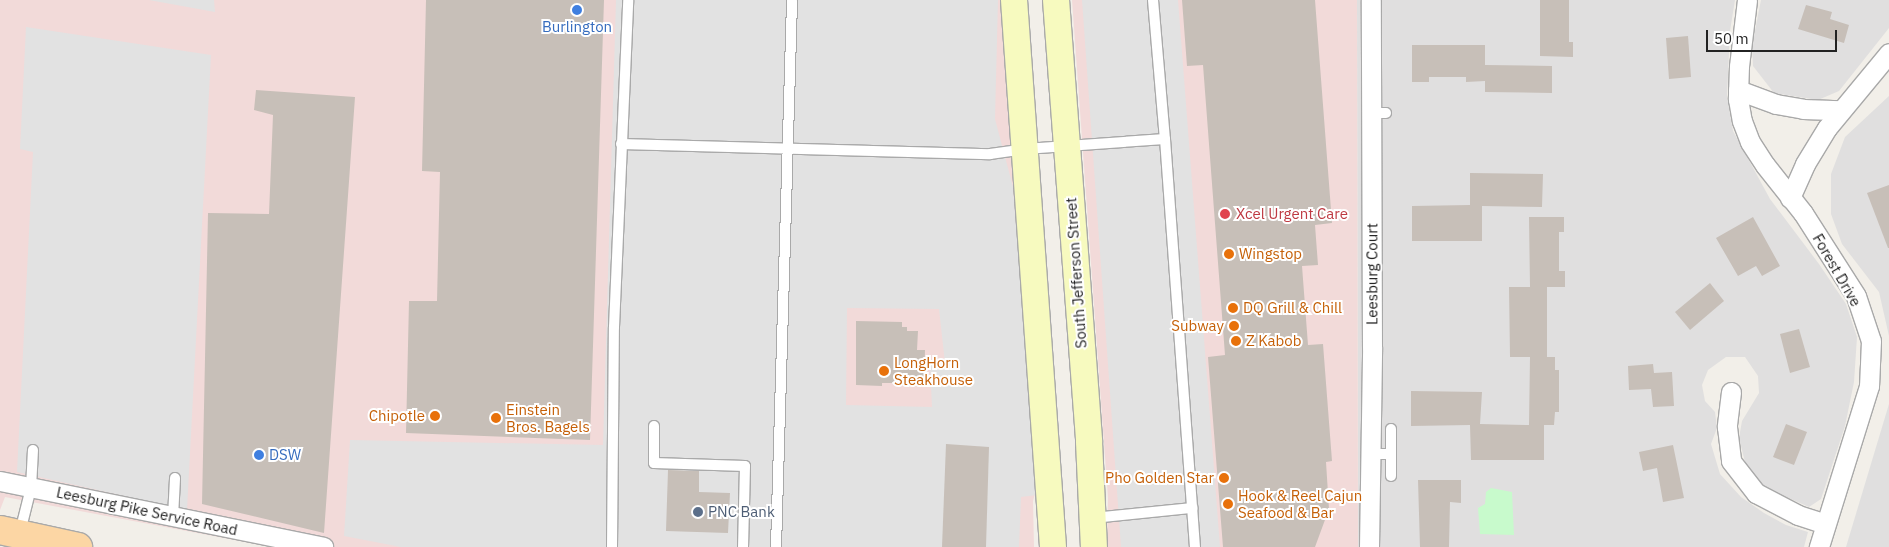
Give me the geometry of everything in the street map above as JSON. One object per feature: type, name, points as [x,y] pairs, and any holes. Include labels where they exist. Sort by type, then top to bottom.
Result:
[{"type":"main road","points":[[12,537],[78,547]]},
{"type":"street","points":[[1014,0],[1053,547]]},
{"type":"street","name":"South Jefferson Street","points":[[1056,0],[1094,547]]},
{"type":"street","name":"Leesburg Court","points":[[1369,547],[1370,454],[1378,347],[1377,173],[1379,113],[1371,0]]},
{"type":"street","name":"Forest Drive","points":[[1747,0],[1738,90],[1742,121],[1750,142],[1856,296],[1871,342],[1869,386],[1819,547]]},
{"type":"street","points":[[1790,198],[1822,135],[1840,110],[1889,53]]},
{"type":"street","points":[[1738,90],[1776,104],[1803,109],[1840,110]]},
{"type":"street","points":[[1731,392],[1727,427],[1732,461],[1756,494],[1798,515],[1825,524]]},
{"type":"street","name":"Leesburg Pike Service Road","points":[[0,481],[323,547]]},
{"type":"lane","points":[[612,547],[614,327],[628,0]]},
{"type":"lane","points":[[776,547],[792,0]]},
{"type":"lane","points":[[1153,0],[1195,547]]},
{"type":"lane","points":[[621,144],[990,154],[1025,148],[1165,139]]},
{"type":"lane","points":[[654,426],[654,463],[745,466],[744,547]]},
{"type":"lane","points":[[1391,429],[1391,476]]},
{"type":"lane","points":[[12,537],[31,488],[33,450]]},
{"type":"lane","points":[[1370,454],[1391,454]]},
{"type":"lane","points":[[173,517],[175,478]]},
{"type":"lane","points":[[1093,518],[1192,508]]},
{"type":"shaded area","points":[[0,0],[1010,0],[1038,483],[1033,501],[1034,547],[272,547],[5,497],[0,510]]},
{"type":"shaded area","points":[[149,0],[214,0],[215,12]]},
{"type":"shaded area","points":[[616,0],[998,0],[995,119],[1013,187],[1037,495],[1021,497],[1019,547],[401,547],[344,536],[350,440],[603,445]],"holes":[[[847,308],[939,309],[945,363],[930,365],[932,407],[846,405]]]},
{"type":"shaded area","points":[[1072,0],[1357,0],[1358,547],[1107,547],[1108,498]]},
{"type":"shaded area","points":[[1082,0],[1178,0],[1220,547],[1121,547]]},
{"type":"shaded area","points":[[1357,0],[1735,0],[1730,31],[1727,96],[1733,131],[1770,199],[1819,264],[1846,304],[1857,337],[1854,382],[1845,426],[1821,499],[1809,507],[1764,487],[1746,466],[1739,438],[1742,421],[1759,393],[1758,376],[1745,357],[1726,357],[1708,370],[1702,385],[1705,401],[1715,412],[1717,428],[1711,444],[1720,474],[1741,497],[1764,513],[1786,525],[1808,532],[1804,547],[1358,547]]},
{"type":"shaded area","points":[[1761,0],[1889,0],[1889,28],[1839,91],[1818,100],[1774,93],[1753,66],[1752,46]]},
{"type":"shaded area","points":[[26,27],[211,55],[187,510],[17,472],[33,152],[20,149]]},
{"type":"shaded area","points":[[1889,96],[1889,336],[1879,292],[1842,244],[1831,214],[1831,174],[1845,137]]},
{"type":"shaded area","points":[[1889,404],[1889,547],[1846,547]]},
{"type":"green space","points":[[1491,488],[1512,492],[1514,535],[1480,534],[1478,508],[1485,504],[1486,492]]},
{"type":"building","points":[[426,0],[604,0],[590,440],[406,433],[409,301],[437,301],[440,172],[422,171]]},
{"type":"building","points":[[1182,0],[1315,0],[1332,223],[1315,225],[1318,265],[1302,266],[1308,345],[1323,344],[1332,461],[1326,462],[1329,509],[1315,547],[1223,547],[1208,357],[1225,355],[1203,65],[1187,66]]},
{"type":"building","points":[[1540,0],[1569,0],[1569,42],[1573,42],[1573,57],[1540,56]]},
{"type":"building","points":[[1806,5],[1832,12],[1830,19],[1849,25],[1844,43],[1798,29]]},
{"type":"building","points":[[1688,36],[1691,77],[1669,79],[1666,38]]},
{"type":"building","points":[[1412,45],[1485,45],[1485,65],[1552,66],[1552,93],[1485,92],[1485,81],[1466,82],[1466,77],[1429,77],[1429,82],[1412,82]]},
{"type":"building","points":[[256,90],[355,97],[324,533],[202,504],[208,213],[269,214],[273,115],[254,110]]},
{"type":"building","points":[[1470,173],[1543,174],[1542,207],[1482,206],[1482,241],[1412,241],[1412,206],[1470,205]]},
{"type":"building","points":[[1889,185],[1889,248],[1888,248],[1867,193]]},
{"type":"building","points":[[1529,217],[1564,217],[1564,232],[1559,232],[1559,271],[1565,271],[1565,287],[1547,287],[1547,357],[1555,357],[1555,370],[1559,370],[1559,412],[1555,412],[1554,425],[1544,425],[1544,460],[1471,460],[1470,425],[1411,426],[1411,391],[1482,392],[1480,424],[1529,425],[1530,357],[1510,357],[1509,287],[1530,287]]},
{"type":"building","points":[[1753,217],[1780,266],[1762,276],[1756,266],[1738,276],[1716,238]]},
{"type":"building","points":[[1710,283],[1724,301],[1690,330],[1675,312]]},
{"type":"building","points":[[856,321],[902,322],[902,327],[907,327],[907,331],[918,331],[917,350],[925,350],[924,383],[882,383],[882,386],[856,385]]},
{"type":"building","points":[[1799,329],[1810,367],[1790,373],[1780,334]]},
{"type":"building","points":[[1653,364],[1654,373],[1672,372],[1674,406],[1653,407],[1651,389],[1629,390],[1628,366]]},
{"type":"building","points":[[1786,424],[1807,432],[1794,465],[1773,457]]},
{"type":"building","points":[[946,444],[989,447],[986,547],[942,547]]},
{"type":"building","points":[[1673,445],[1684,498],[1663,502],[1657,468],[1643,471],[1639,452]]},
{"type":"building","name":"PNC Bank","points":[[668,470],[699,471],[699,492],[730,493],[728,533],[666,531]]},
{"type":"building","points":[[1418,480],[1461,480],[1461,503],[1450,502],[1449,547],[1420,547]]},
{"type":"place","name":"Burlington","points":[[577,10]]},
{"type":"place","name":"Xcel Urgent Care","points":[[1225,214]]},
{"type":"place","name":"Wingstop","points":[[1229,254]]},
{"type":"place","name":"DQ Grill & Chill","points":[[1233,308]]},
{"type":"place","name":"Subway","points":[[1234,326]]},
{"type":"place","name":"Z Kabob","points":[[1236,341]]},
{"type":"place","name":"LongHorn Steakhouse","points":[[884,371]]},
{"type":"place","name":"Chipotle","points":[[435,416]]},
{"type":"place","name":"Einstein Bros. Bagels","points":[[496,418]]},
{"type":"place","name":"DSW","points":[[259,455]]},
{"type":"place","name":"Pho Golden Star","points":[[1224,478]]},
{"type":"place","name":"Hook & Reel Cajun Seafood & Bar","points":[[1228,504]]},
{"type":"place","name":"PNC Bank","points":[[698,512]]}]
